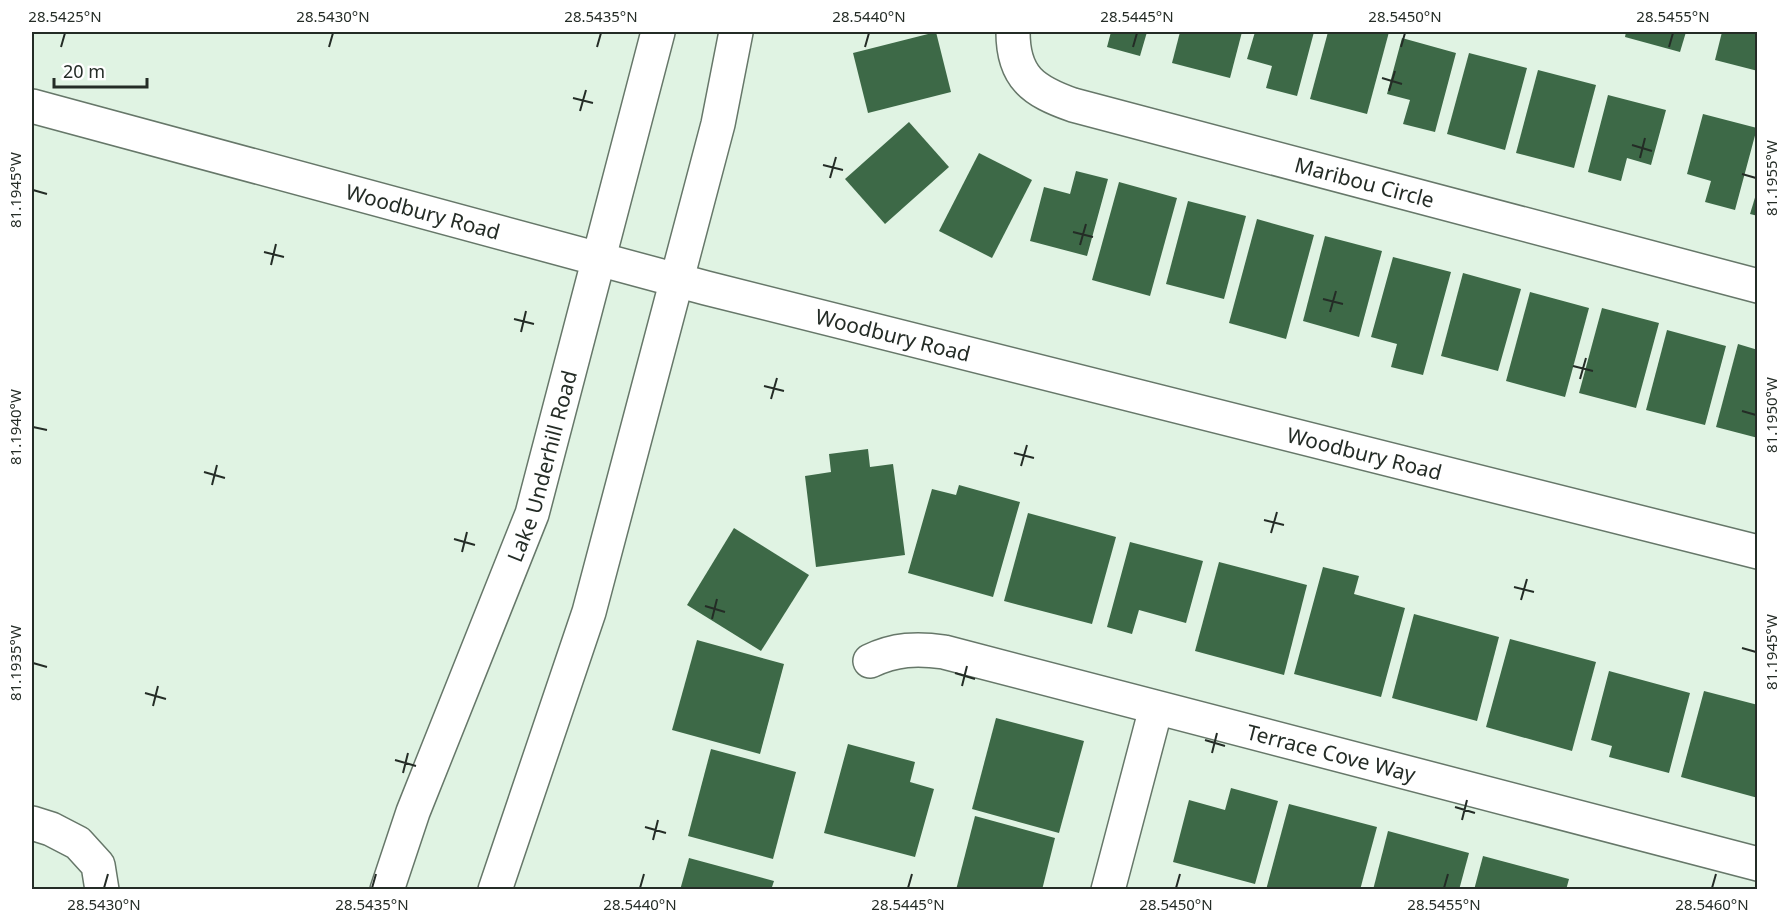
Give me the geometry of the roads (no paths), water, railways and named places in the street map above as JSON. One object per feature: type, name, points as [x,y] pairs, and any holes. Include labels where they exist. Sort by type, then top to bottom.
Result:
[{"type":"street","name":"Lake Underhill Road","points":[[387,890],[413,812],[532,514],[658,32]]},
{"type":"street","points":[[495,890],[589,612],[718,124],[736,32]]},
{"type":"street","name":"Maribou Circle","points":[[1013,32],[1014,54],[1022,72],[1035,87],[1053,98],[1073,105],[1758,285]]},
{"type":"street","name":"Woodbury Road","points":[[32,106],[677,280],[1758,552]]},
{"type":"street","name":"Terrace Cove Way","points":[[870,661],[886,653],[904,650],[923,649],[944,652],[1758,864]]},
{"type":"street","points":[[1108,890],[1156,708]]},
{"type":"street","points":[[32,823],[51,829],[78,843],[98,865],[102,890]]}]
